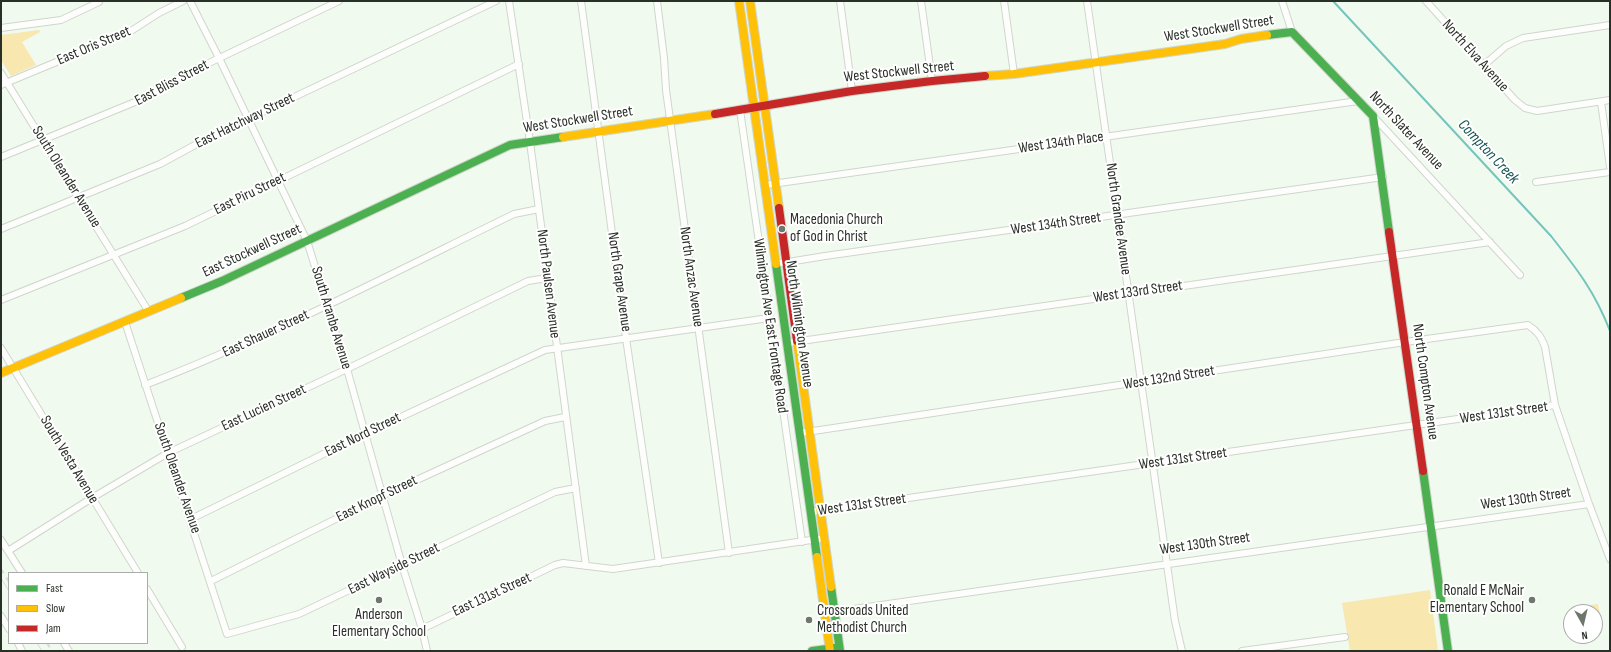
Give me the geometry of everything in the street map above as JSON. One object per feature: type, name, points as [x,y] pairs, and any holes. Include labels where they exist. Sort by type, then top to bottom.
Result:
[{"type":"street","name":"East Oris Street","points":[[4,84],[131,31],[159,13],[183,1]]},
{"type":"street","name":"South Aranbe Avenue","points":[[190,1],[249,118],[307,241],[384,495],[402,565],[422,629],[427,651]]},
{"type":"street","name":"East Bliss Street","points":[[1,157],[135,102],[190,72],[339,1]]},
{"type":"street","name":"East Hatchway Street","points":[[1,229],[160,164],[249,118],[496,1]]},
{"type":"street","name":"North Paulsen Avenue","points":[[509,1],[530,142],[565,417],[586,566]]},
{"type":"street","name":"North Grape Avenue","points":[[581,1],[626,338],[659,563]]},
{"type":"street","name":"North Anzac Avenue","points":[[657,1],[664,58],[666,90],[729,553]]},
{"type":"street","name":"North Wilmington Avenue","points":[[739,1],[830,650]]},
{"type":"street","name":"North Wilmington Avenue","points":[[750,1],[840,649]]},
{"type":"street","points":[[840,1],[852,91]]},
{"type":"street","points":[[921,1],[932,80]]},
{"type":"street","points":[[1004,1],[1014,74]]},
{"type":"street","name":"North Grandee Avenue","points":[[1087,1],[1175,621],[1182,651]]},
{"type":"street","name":"North Slater Avenue","points":[[1282,1],[1292,32],[1373,116],[1520,275]]},
{"type":"street","name":"North Elva Avenue","points":[[1426,1],[1483,66],[1515,100],[1525,108],[1537,111],[1601,102]]},
{"type":"street","points":[[1,28],[60,20],[99,2]]},
{"type":"street","points":[[1483,66],[1506,46],[1523,38],[1610,25]]},
{"type":"street","name":"West Stockwell Street","points":[[510,144],[740,110],[852,91],[932,80],[1014,74],[1225,44],[1241,39],[1292,32]]},
{"type":"street","name":"East Piru Street","points":[[1,300],[186,226],[519,64]]},
{"type":"street","name":"South Oleander Avenue","points":[[1,73],[4,84],[43,140],[149,312]]},
{"type":"street","points":[[1610,100],[1601,102],[1610,167]]},
{"type":"street","name":"West 134th Place","points":[[765,185],[1358,101]]},
{"type":"street","name":"Wilmington Ave East Frontage Road","points":[[740,110],[802,542]]},
{"type":"street","name":"North Compton Avenue","points":[[1373,116],[1448,651]]},
{"type":"street","name":"East Stockwell Street","points":[[1,373],[222,281],[510,144]]},
{"type":"street","points":[[1536,182],[1610,172]]},
{"type":"street","name":"West 134th Street","points":[[776,264],[1382,178]]},
{"type":"street","name":"East Shauer Street","points":[[146,385],[205,362],[327,305],[514,214],[539,209]]},
{"type":"street","name":"West 133rd Street","points":[[787,343],[1490,242]]},
{"type":"street","name":"East Lucien Street","points":[[8,551],[92,498],[168,454],[528,281],[547,278]]},
{"type":"street","name":"East Nord Street","points":[[190,519],[536,353],[557,348],[769,318]]},
{"type":"street","name":"South Oleander Avenue","points":[[125,322],[211,581],[227,634]]},
{"type":"street","name":"West 132nd Street","points":[[800,433],[1405,342],[1528,325],[1536,330],[1542,338],[1545,347],[1555,405]]},
{"type":"street","name":"South Vesta Avenue","points":[[1,348],[137,572]]},
{"type":"street","points":[[1555,405],[1610,560]]},
{"type":"street","name":"West 131st Street","points":[[811,512],[1555,405]]},
{"type":"street","name":"East Knopf Street","points":[[211,581],[384,495],[545,421],[565,417]]},
{"type":"street","name":"East Wayside Street","points":[[227,634],[300,614],[555,492],[576,488]]},
{"type":"street","name":"West 130th Street","points":[[825,613],[1589,504]]},
{"type":"street","name":"West 131st Street","points":[[563,563],[613,569],[825,538]]},
{"type":"street","points":[[1,540],[21,572]]},
{"type":"street","name":"East 131st Street","points":[[422,629],[555,565],[563,563]]},
{"type":"street","points":[[148,590],[182,647]]},
{"type":"street","points":[[1,616],[8,627]]},
{"type":"street","points":[[1242,651],[1345,637]]},
{"type":"street","points":[[812,651],[840,649]]},
{"type":"shaded area","points":[[39,30],[40,32],[22,42],[36,65],[11,76],[1,60],[1,35]]},
{"type":"shaded area","points":[[1430,590],[1438,651],[1350,651],[1342,603]]},
{"type":"waterway","name":"Compton Creek","points":[[1333,1],[1551,236],[1585,281],[1598,304],[1610,331]]},
{"type":"tram line","points":[[1,578],[8,589]]},
{"type":"tram line","points":[[38,644],[42,651]]},
{"type":"railway","points":[[1,569],[8,580]]},
{"type":"railway","points":[[48,644],[52,651]]},
{"type":"traffic: fast","points":[[1267,35],[1292,32],[1373,116],[1389,232]]},
{"type":"traffic: fast","points":[[181,298],[222,281],[510,145],[563,137]]},
{"type":"traffic: fast","points":[[776,264],[817,557]]},
{"type":"traffic: fast","points":[[1423,471],[1448,651]]},
{"type":"traffic: fast","points":[[831,587],[840,651]]},
{"type":"traffic: fast","points":[[812,651],[835,648]]},
{"type":"traffic: slow","points":[[739,1],[776,264]]},
{"type":"traffic: slow","points":[[750,1],[779,208]]},
{"type":"traffic: slow","points":[[985,76],[1014,74],[1225,44],[1241,39],[1267,35]]},
{"type":"traffic: slow","points":[[563,137],[715,114]]},
{"type":"traffic: slow","points":[[1,373],[181,298]]},
{"type":"traffic: slow","points":[[797,341],[831,587]]},
{"type":"traffic: slow","points":[[817,557],[830,651]]},
{"type":"traffic: jam","points":[[715,114],[852,91],[985,76]]},
{"type":"traffic: jam","points":[[779,208],[797,341]]},
{"type":"traffic: jam","points":[[1389,232],[1423,471]]},
{"type":"place","name":"Macedonia Church of God in Christ","points":[[782,229]]},
{"type":"place","name":"Anderson Elementary School","points":[[379,600]]},
{"type":"place","name":"Ronald E McNair Elementary School","points":[[1532,600]]},
{"type":"place","name":"Crossroads United Methodist Church","points":[[809,620]]}]
